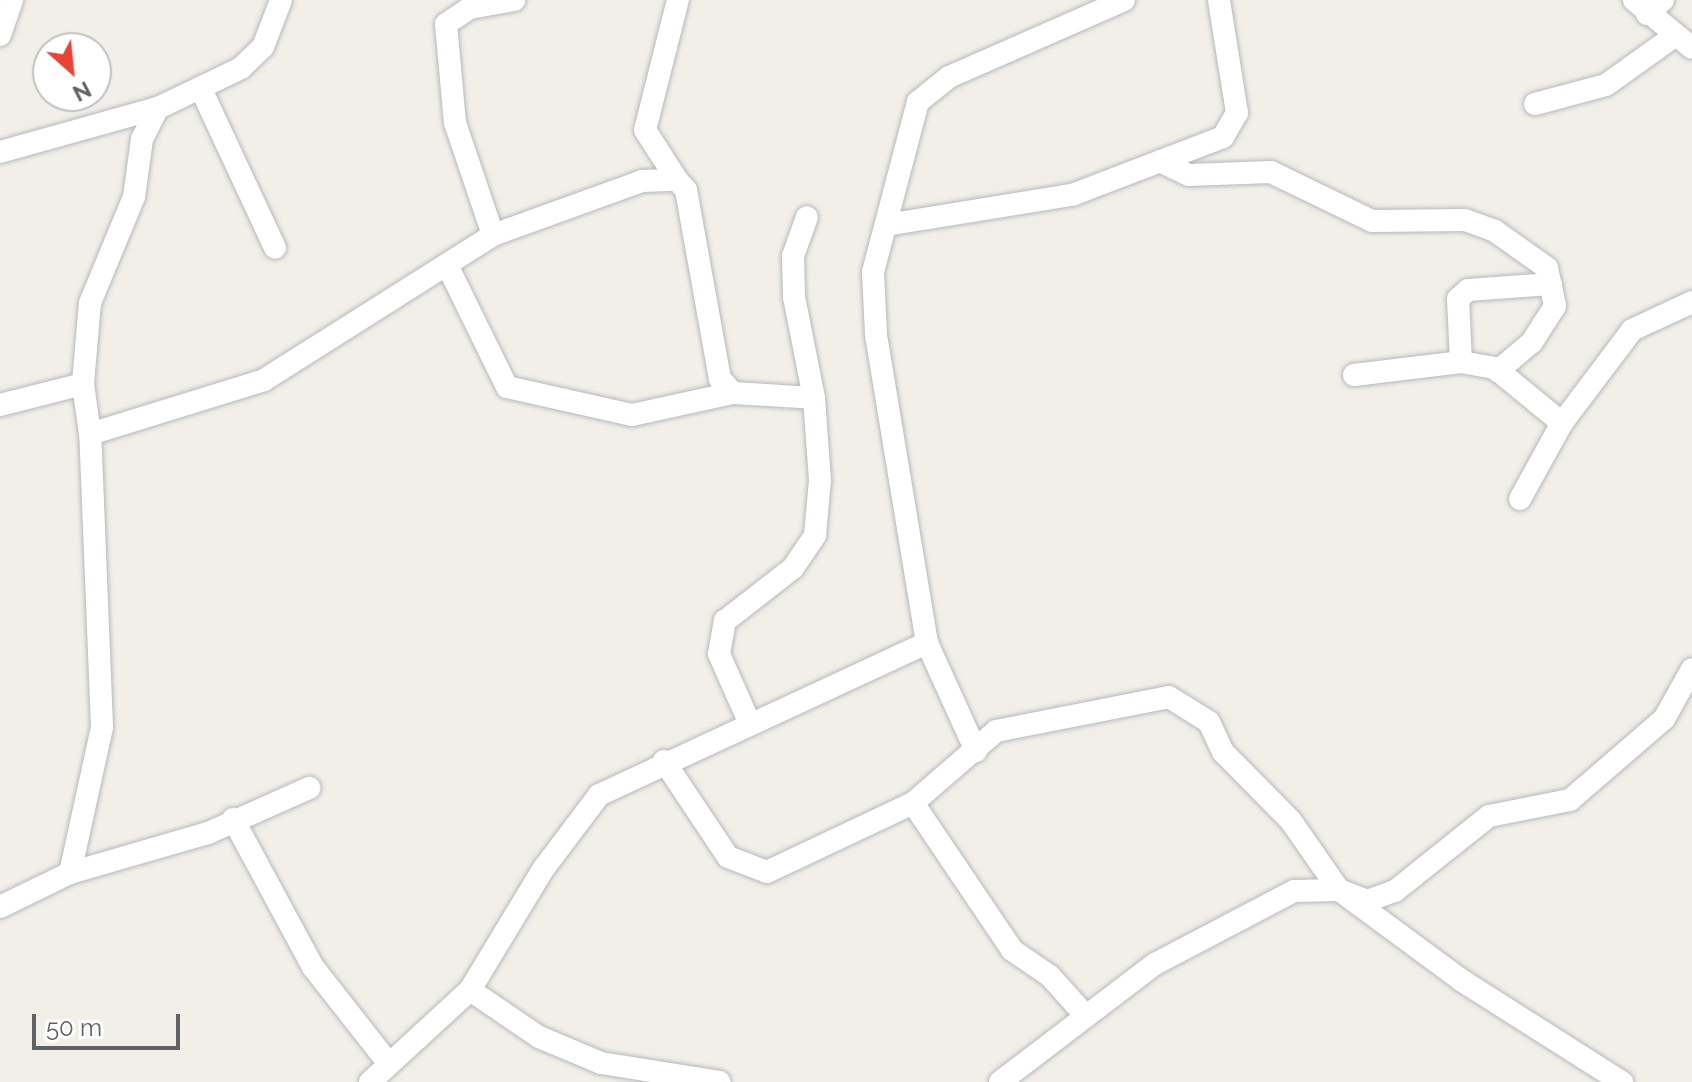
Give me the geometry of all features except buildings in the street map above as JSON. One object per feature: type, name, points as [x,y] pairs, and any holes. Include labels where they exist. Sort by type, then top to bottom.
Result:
[{"type":"street","points":[[0,35],[12,0]]},
{"type":"street","points":[[0,152],[158,108],[201,89],[263,47],[281,0]]},
{"type":"street","points":[[493,235],[455,123],[446,24],[470,8],[514,0]]},
{"type":"street","points":[[678,0],[645,130],[686,190],[720,379],[733,393]]},
{"type":"street","points":[[976,751],[927,643],[876,334],[873,272],[918,102],[949,77],[1124,0]]},
{"type":"street","points":[[886,225],[1072,195],[1223,137],[1237,113],[1219,0]]},
{"type":"street","points":[[1535,104],[1606,85],[1682,42],[1648,5]]},
{"type":"street","points":[[201,89],[275,248]]},
{"type":"street","points":[[70,873],[102,727],[90,434],[83,384],[90,303],[134,197],[142,139],[158,108]]},
{"type":"street","points":[[1160,161],[1189,175],[1271,172],[1372,221],[1465,220],[1537,260],[1551,284],[1548,323],[1498,371]]},
{"type":"street","points":[[90,434],[264,380],[493,235],[642,181],[677,180]]},
{"type":"street","points":[[750,724],[718,641],[725,621],[793,568],[815,535],[820,480],[814,398],[794,297],[793,256],[807,217]]},
{"type":"street","points":[[447,265],[507,387],[632,415],[733,393],[814,398]]},
{"type":"street","points":[[1461,362],[1458,299],[1468,290],[1551,284]]},
{"type":"street","points":[[1520,499],[1562,423],[1632,330],[1692,302]]},
{"type":"street","points":[[1354,375],[1461,362],[1498,371],[1562,423]]},
{"type":"street","points":[[0,405],[83,384]]},
{"type":"street","points":[[371,1082],[470,990],[599,795],[664,761],[927,643]]},
{"type":"street","points":[[1000,1082],[1084,1014],[1155,964],[1294,891],[1339,890],[1367,901],[1395,891],[1465,829],[1570,800],[1664,719],[1692,669]]},
{"type":"street","points":[[664,761],[728,857],[745,869],[767,872],[813,856],[913,803],[996,731],[1169,697],[1209,722],[1223,752],[1291,821],[1339,890],[1461,980],[1622,1082]]},
{"type":"street","points":[[0,907],[70,873],[147,854],[309,788]]},
{"type":"street","points":[[913,803],[1012,950],[1050,976],[1084,1014]]},
{"type":"street","points":[[233,819],[313,967],[389,1064]]},
{"type":"street","points":[[470,990],[539,1037],[601,1063],[719,1082]]}]
